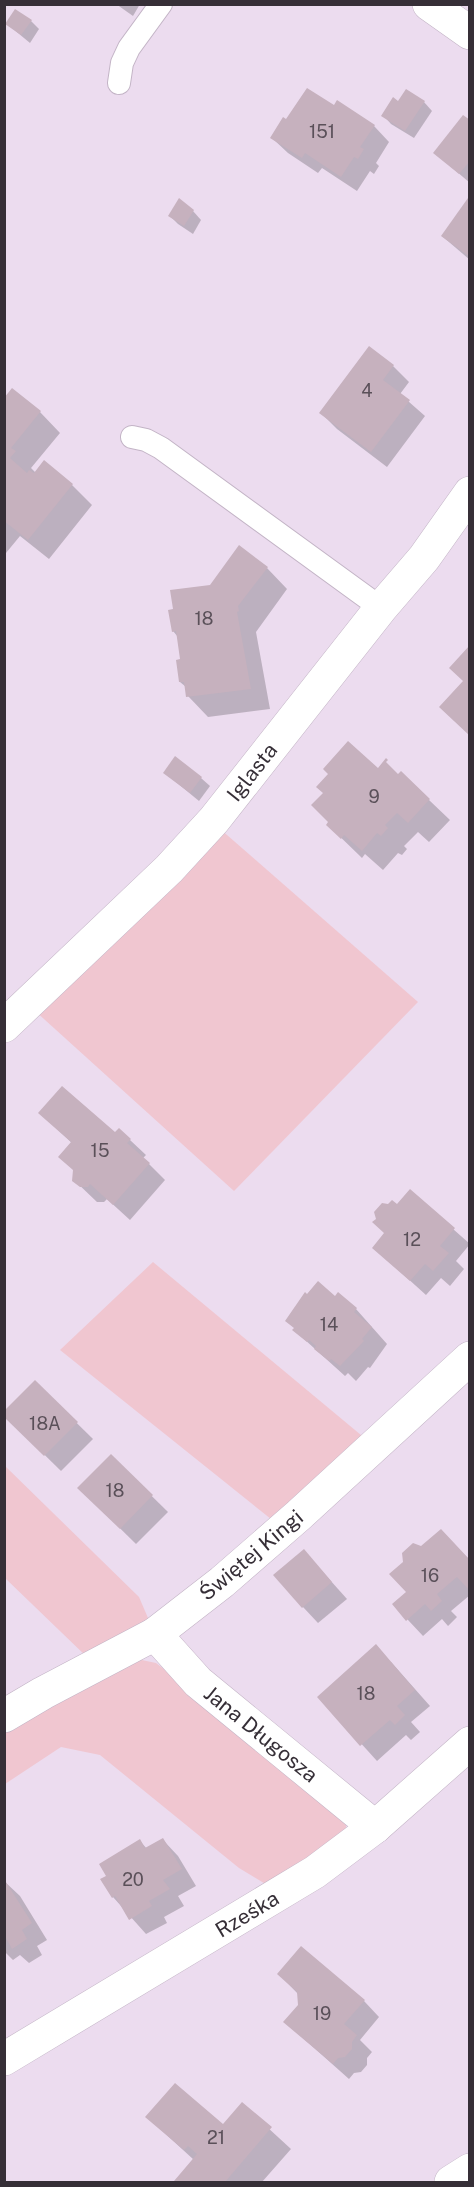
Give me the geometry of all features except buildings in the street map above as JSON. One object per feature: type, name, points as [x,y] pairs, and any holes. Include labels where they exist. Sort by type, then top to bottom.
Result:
[{"type":"street","points":[[429,4],[470,33]]},
{"type":"street","name":"Iglasta","points":[[4,1026],[169,869],[214,820],[381,608],[424,558],[470,493]]},
{"type":"street","name":"Świętej Kingi","points":[[4,1716],[155,1634],[222,1582],[299,1515],[470,1358]]},
{"type":"street","name":"Jana Długosza","points":[[155,1634],[198,1682],[375,1827]]},
{"type":"street","name":"Rześka","points":[[4,2059],[315,1872],[375,1827],[470,1743]]},
{"type":"street","points":[[451,2182],[470,2170]]},
{"type":"lane","points":[[119,83],[122,63],[129,48],[161,4]]},
{"type":"lane","points":[[132,437],[146,440],[161,448],[381,608]]},
{"type":"shaded area","points":[[219,828],[418,1002],[234,1191],[34,1010]]},
{"type":"shaded area","points":[[153,1262],[367,1440],[276,1523],[60,1350]]},
{"type":"shaded area","points":[[4,1465],[139,1597],[151,1625],[88,1658],[5,1578]]},
{"type":"shaded area","points":[[137,1659],[156,1663],[191,1690],[345,1820],[347,1832],[272,1888],[239,1868],[100,1755],[61,1747],[5,1784],[4,1727]]}]
